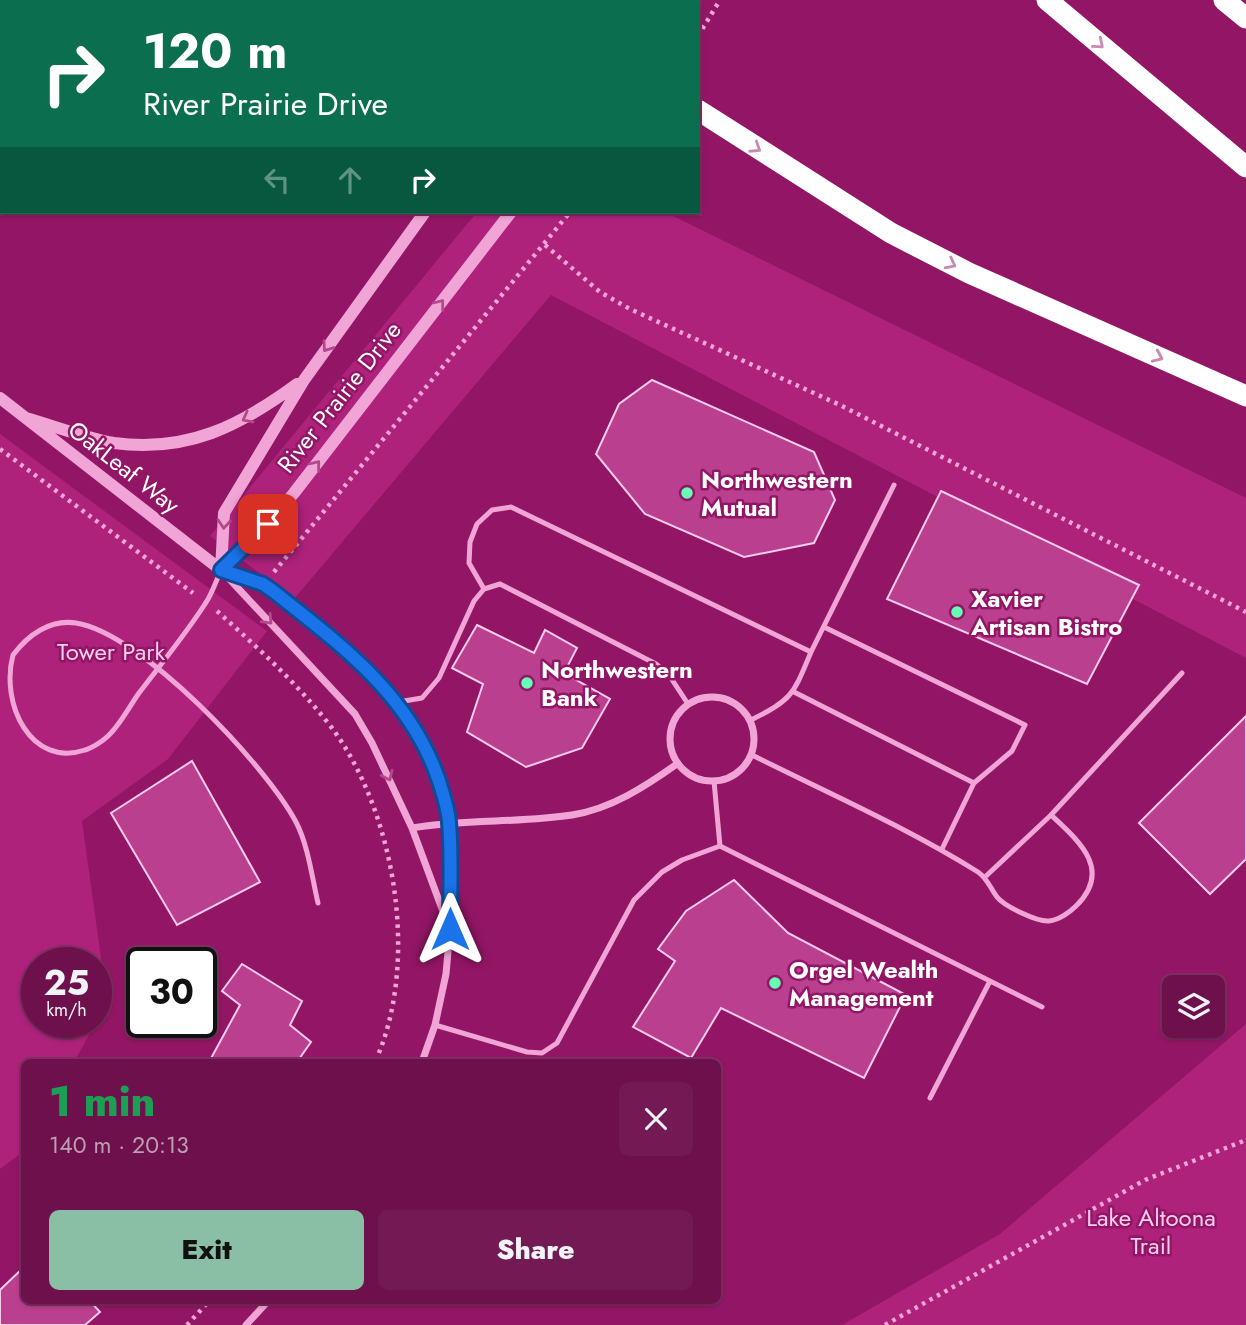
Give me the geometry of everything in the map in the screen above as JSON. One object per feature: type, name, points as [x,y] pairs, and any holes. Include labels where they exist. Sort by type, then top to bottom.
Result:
[{"type":"highway","points":[[1047,0],[1246,167]]},
{"type":"highway","points":[[1224,0],[1246,18]]},
{"type":"highway","points":[[700,111],[891,233],[968,273],[1246,396]]},
{"type":"street","name":"River Prairie Drive","points":[[221,570],[224,513],[304,380],[424,214]]},
{"type":"street","name":"River Prairie Drive","points":[[221,570],[255,540],[294,493],[509,214]]},
{"type":"street","points":[[26,418],[113,443],[160,444],[194,440],[223,430],[264,408],[304,380]]},
{"type":"street","name":"OakLeaf Way","points":[[0,398],[221,570]]},
{"type":"street","points":[[221,570],[263,584],[332,638],[398,702],[431,758],[449,822],[450,929],[446,974],[435,1025],[423,1059]]},
{"type":"street","points":[[221,570],[355,714],[372,743],[412,828],[450,929]]},
{"type":"street","points":[[710,697],[724,698],[737,704],[751,720],[755,741],[752,755],[736,774],[714,781],[693,776],[677,764],[671,746],[671,731],[676,718],[688,704],[710,697]]},
{"type":"street","points":[[412,828],[449,822],[575,815],[643,789],[677,764]]},
{"type":"street","points":[[246,1325],[265,1304]]},
{"type":"lane","points":[[751,720],[781,705],[794,692],[894,485]]},
{"type":"lane","points":[[484,589],[470,563],[470,542],[477,524],[492,510],[511,507],[811,652]]},
{"type":"lane","points":[[17,731],[24,740],[46,750],[65,754],[87,750],[108,736],[206,602],[221,570]]},
{"type":"lane","points":[[398,702],[422,698],[439,678],[474,601],[484,589],[500,584],[656,664],[669,675],[688,704]]},
{"type":"lane","points":[[2,681],[11,657],[27,639],[49,625],[73,622],[97,628],[158,668],[236,742],[296,823],[318,903]]},
{"type":"lane","points":[[824,627],[1025,725],[1012,751],[974,783],[942,849]]},
{"type":"lane","points":[[985,877],[1052,814],[1182,673]]},
{"type":"lane","points":[[794,692],[974,783]]},
{"type":"lane","points":[[752,755],[942,849],[985,877],[998,899],[1030,917],[1049,921],[1069,913],[1084,898],[1093,879],[1091,861],[1079,841],[1052,814]]},
{"type":"lane","points":[[714,781],[720,846]]},
{"type":"lane","points":[[435,1025],[527,1052],[542,1053],[556,1043],[634,900],[662,872],[682,860],[720,846],[1042,1007]]},
{"type":"lane","points":[[930,1098],[990,981]]},
{"type":"path","points":[[700,33],[720,0]]},
{"type":"path","points":[[263,584],[568,214]]},
{"type":"path","points":[[545,244],[600,292],[630,309],[840,405],[1246,612]]},
{"type":"path","points":[[0,449],[206,602],[285,673],[333,730],[360,774],[375,815],[390,864],[398,917],[397,968],[392,1007],[376,1059]]},
{"type":"path","points":[[230,623],[249,600]]},
{"type":"path","points":[[885,1325],[1145,1180],[1246,1140]]},
{"type":"path","points":[[187,1325],[207,1304]]},
{"type":"green space","points":[[475,214],[669,214],[1246,498],[1246,658],[551,295],[294,599],[210,536]]},
{"type":"green space","name":"Tower Park","points":[[0,434],[267,631],[168,759],[82,821],[100,947],[21,947],[21,1038],[87,1038],[76,1059],[21,1059],[21,1153],[0,1169]]},
{"type":"green space","name":"Lake Altoona Trail","points":[[1246,1024],[1246,1325],[842,1325],[1000,1234]]},
{"type":"building","points":[[652,380],[814,452],[835,500],[814,543],[744,557],[645,514],[596,454],[619,404]]},
{"type":"building","points":[[941,491],[1139,585],[1087,684],[887,599]]},
{"type":"building","points":[[477,625],[534,653],[545,630],[577,648],[564,673],[610,699],[582,748],[526,767],[467,732],[483,684],[452,668]]},
{"type":"building","points":[[1246,716],[1246,859],[1210,894],[1139,823]]},
{"type":"building","points":[[192,761],[260,882],[177,925],[111,813]]},
{"type":"building","points":[[734,880],[788,933],[906,995],[864,1078],[721,1008],[691,1058],[633,1027],[675,961],[658,949],[686,911]]},
{"type":"building","points":[[242,964],[302,1001],[290,1025],[311,1042],[299,1059],[211,1059],[240,1005],[222,991]]},
{"type":"building","points":[[21,1270],[21,1304],[93,1304],[100,1312],[85,1325],[0,1325],[0,1290]]},
{"type":"place","name":"Northwestern Mutual","points":[[687,493]]},
{"type":"place","name":"Xavier Artisan Bistro","points":[[957,612]]},
{"type":"place","name":"Northwestern Bank","points":[[527,683]]},
{"type":"place","name":"Orgel Wealth Management","points":[[775,983]]},
{"type":"route","points":[[268,524],[255,540],[221,570],[263,584],[332,638],[381,683],[414,726],[431,758],[446,801],[449,822],[450,929]]}]
